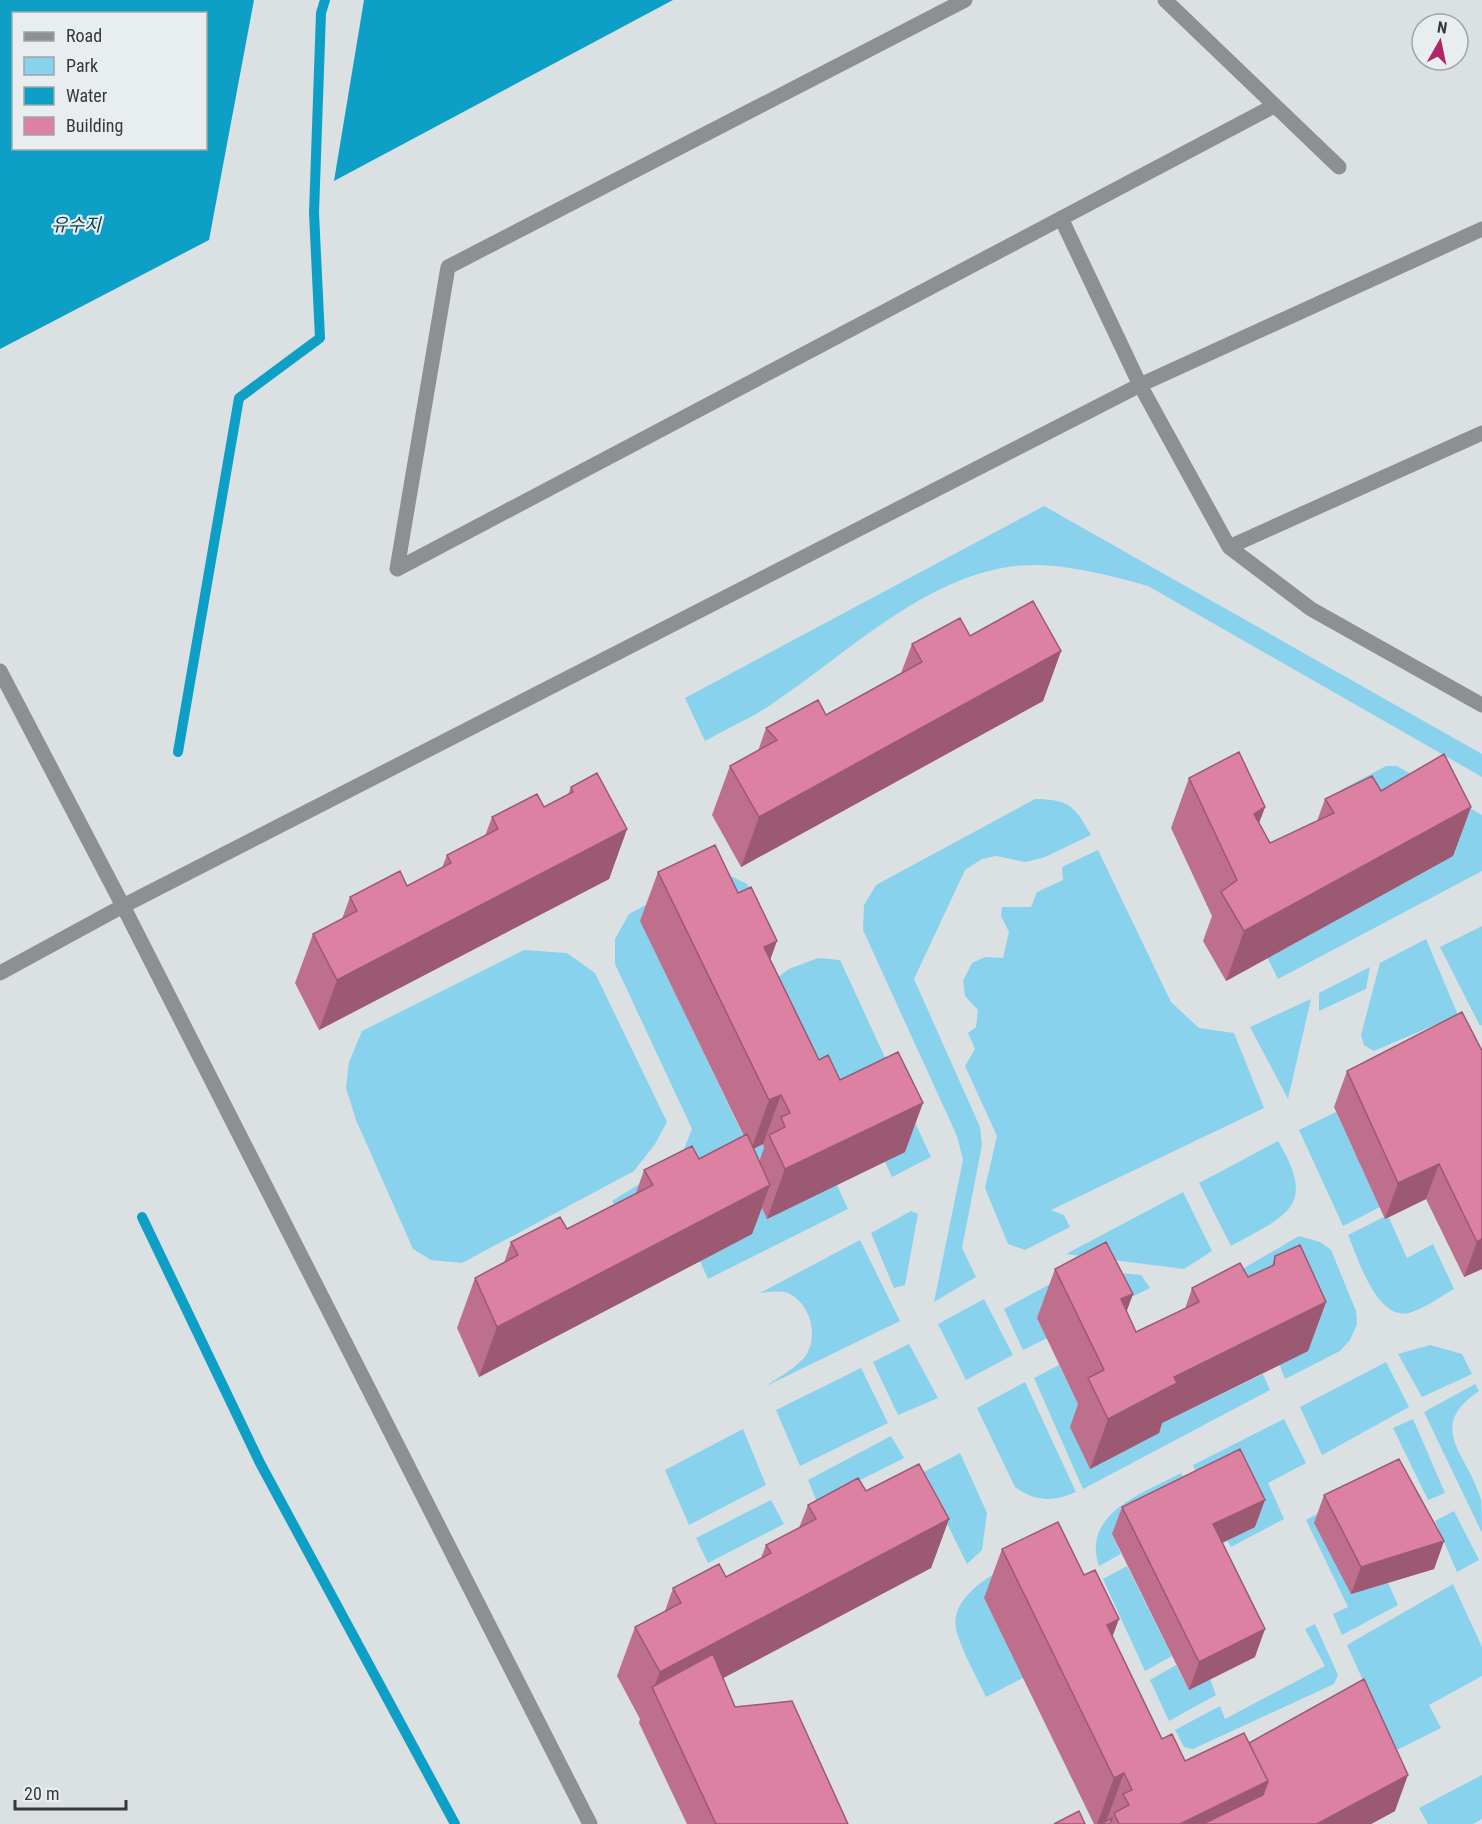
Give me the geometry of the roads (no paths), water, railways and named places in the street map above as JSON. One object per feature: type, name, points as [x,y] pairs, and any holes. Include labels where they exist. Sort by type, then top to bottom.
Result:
[{"type":"street","points":[[965,0],[448,267],[397,569],[1274,106]]},
{"type":"street","points":[[1165,0],[1339,167]]},
{"type":"street","points":[[1061,218],[1140,386],[1229,547],[1311,609],[1482,705]]},
{"type":"street","points":[[0,973],[123,906],[1140,386],[1482,229]]},
{"type":"street","points":[[1229,547],[1482,433]]},
{"type":"street","points":[[0,671],[123,906],[590,1824]]},
{"type":"water","name":"유수지","points":[[0,0],[254,0],[209,240],[0,349]]},
{"type":"water","points":[[364,0],[673,0],[334,181]]},
{"type":"waterway","points":[[178,752],[239,398],[320,338],[314,213],[321,13],[325,0]]},
{"type":"waterway","points":[[142,1217],[260,1463],[455,1824]]}]
